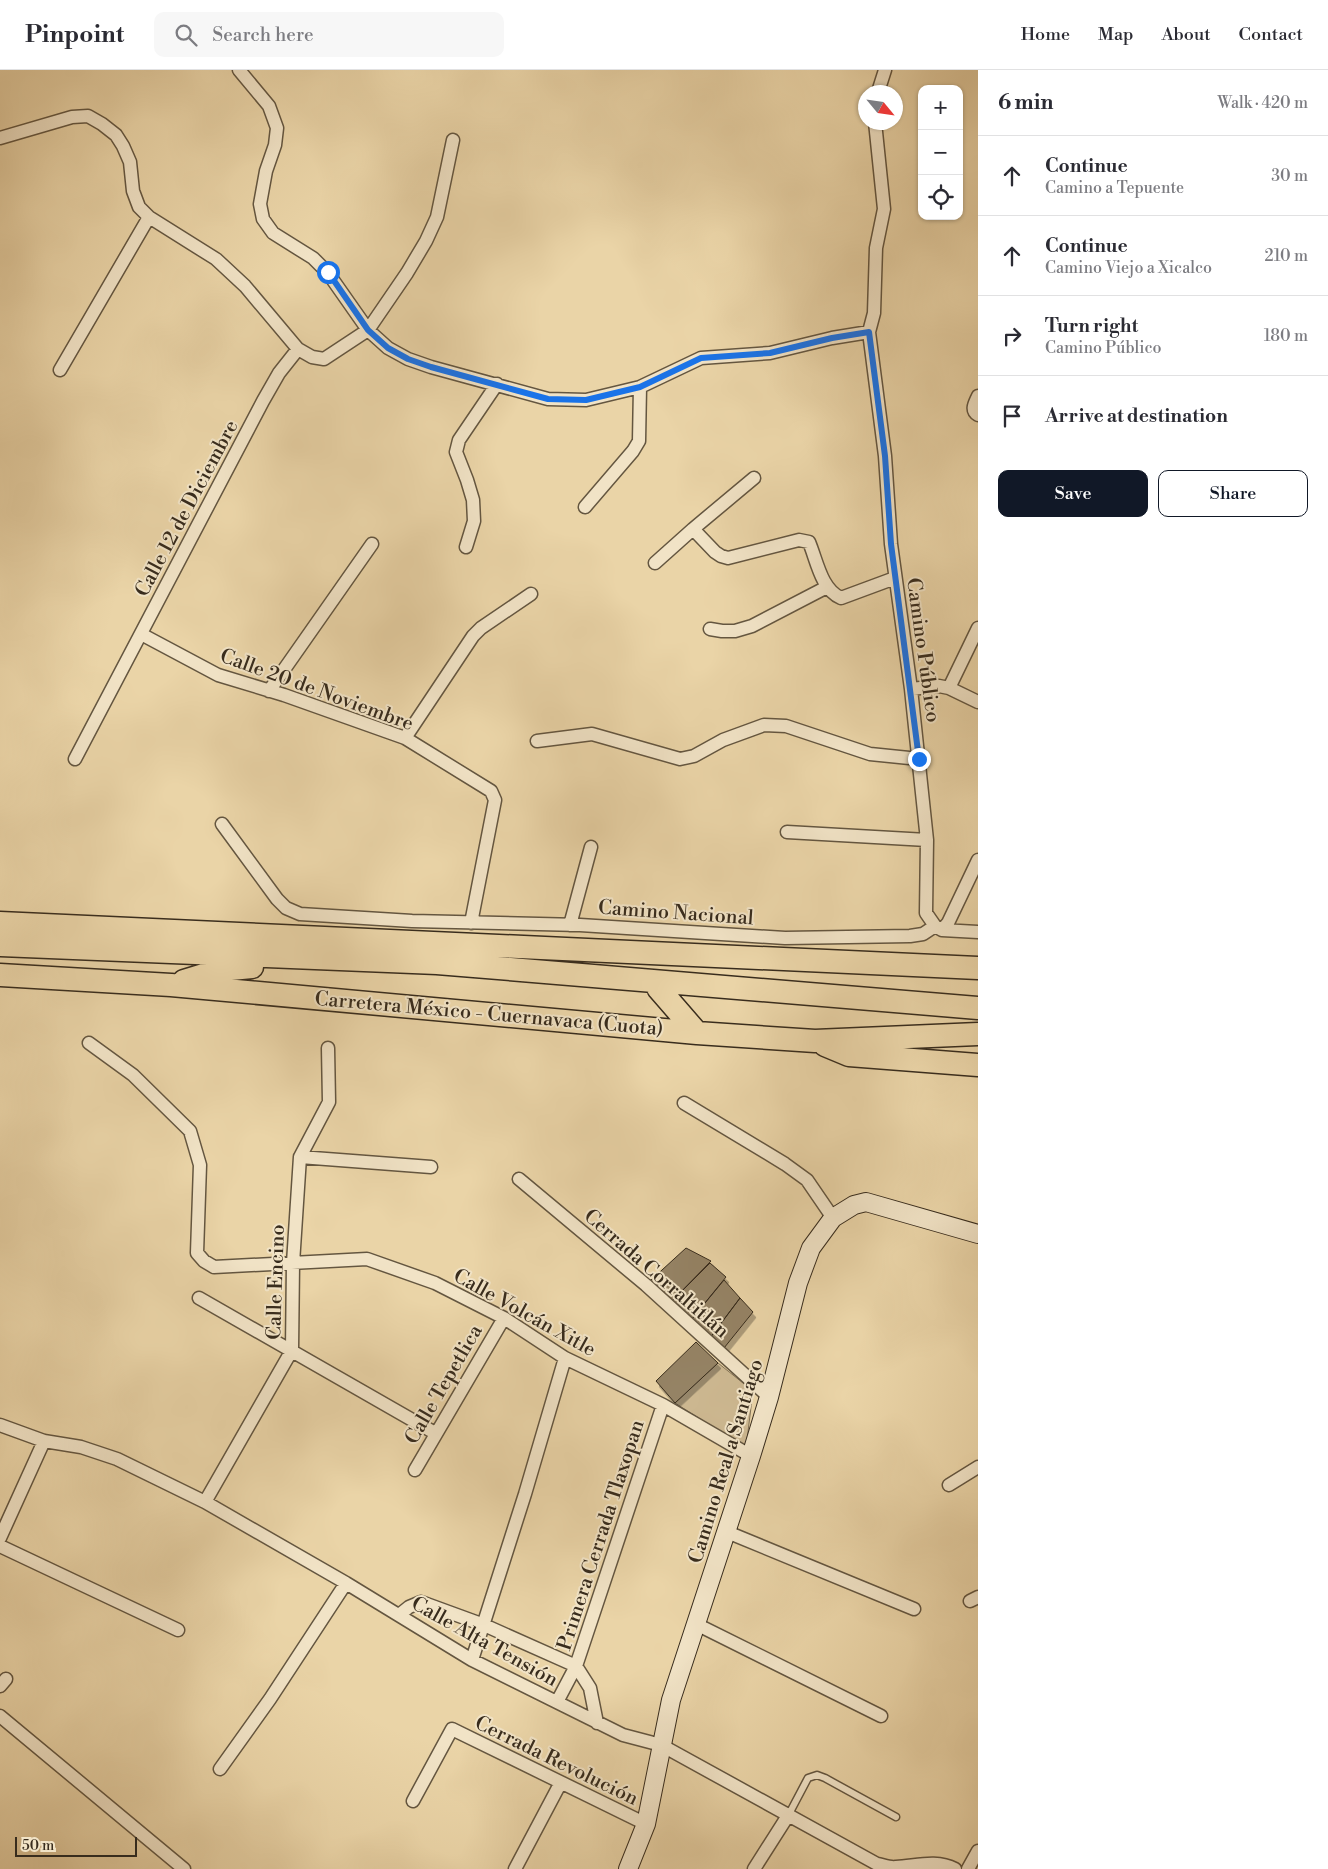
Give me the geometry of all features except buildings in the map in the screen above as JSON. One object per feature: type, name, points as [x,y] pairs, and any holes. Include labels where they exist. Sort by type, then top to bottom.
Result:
[{"type":"highway","points":[[0,923],[978,968]]},
{"type":"highway","points":[[0,945],[437,963],[978,1008]]},
{"type":"highway","points":[[171,984],[220,970],[260,966],[448,969],[978,1017]]},
{"type":"highway","name":"Carretera México - Cuernavaca (Cuota)","points":[[0,975],[171,984],[697,1033],[814,1041],[978,1034]]},
{"type":"highway","points":[[658,988],[697,1033]]},
{"type":"highway","points":[[814,1041],[849,1055],[978,1065]]},
{"type":"street","points":[[239,70],[269,106],[277,128],[275,145],[266,171],[260,204],[263,219],[273,233],[313,258],[328,272],[368,330],[388,348],[408,359],[497,384],[516,392],[548,399],[586,400],[640,387],[701,358],[770,353],[832,338],[869,332]]},
{"type":"street","points":[[880,85],[885,70]]},
{"type":"street","points":[[0,138],[72,117],[88,116],[102,124],[116,135],[123,146],[130,162],[133,191],[139,206],[149,217],[216,259],[245,286],[298,349],[312,357],[324,359],[368,330],[407,273],[426,241],[437,217],[453,140]]},
{"type":"street","name":"Camino Público","points":[[876,130],[884,209],[876,248],[874,313],[869,332],[885,456],[891,544],[911,689],[927,840],[926,913],[938,928]]},
{"type":"street","points":[[60,370],[149,217]]},
{"type":"street","name":"Calle 12 de Diciembre","points":[[75,759],[263,401],[279,373],[298,349]]},
{"type":"street","points":[[466,547],[474,521],[472,500],[467,480],[456,452],[459,440],[497,384]]},
{"type":"street","points":[[585,507],[639,442],[640,387]]},
{"type":"street","points":[[978,396],[973,405],[978,415]]},
{"type":"street","points":[[655,563],[754,478]]},
{"type":"street","points":[[693,529],[721,556],[728,558],[798,540],[805,540],[809,542],[827,588],[841,598],[895,578]]},
{"type":"street","points":[[269,691],[372,544]]},
{"type":"street","points":[[710,629],[735,631],[752,626],[827,588]]},
{"type":"street","points":[[405,738],[464,648],[481,628],[531,594]]},
{"type":"street","points":[[949,688],[978,628]]},
{"type":"street","name":"Calle 20 de Noviembre","points":[[141,634],[218,675],[405,738],[491,791],[495,800],[471,923]]},
{"type":"street","points":[[911,689],[939,686],[949,688],[978,702]]},
{"type":"street","points":[[537,741],[592,734],[680,759],[694,756],[723,740],[764,725],[786,726],[870,754],[919,759]]},
{"type":"street","name":"Camino Nacional","points":[[222,824],[277,900],[286,908],[300,914],[412,921],[570,925],[785,938],[910,936],[923,934],[938,928]]},
{"type":"street","points":[[787,832],[927,840]]},
{"type":"street","points":[[570,925],[591,847]]},
{"type":"street","points":[[938,928],[952,916],[978,860]]},
{"type":"street","points":[[938,928],[978,932]]},
{"type":"street","name":"Calle Volcán Xitle","points":[[89,1043],[133,1075],[190,1131],[200,1165],[197,1253],[204,1261],[214,1267],[367,1259],[435,1282],[504,1318],[565,1358],[663,1405],[751,1456]]},
{"type":"street","name":"Calle Encino","points":[[205,1502],[292,1350],[293,1263],[300,1157],[329,1102],[328,1048]]},
{"type":"street","points":[[684,1103],[785,1164],[807,1180],[833,1218]]},
{"type":"street","points":[[300,1157],[432,1167]]},
{"type":"street","name":"Cerrada Corraltitlán","points":[[519,1178],[646,1285],[769,1397]]},
{"type":"street","name":"Camino Real a Santiago","points":[[628,1869],[646,1824],[671,1700],[751,1456],[769,1397],[798,1283],[810,1248],[833,1218],[854,1205],[866,1202],[978,1234]]},
{"type":"street","points":[[200,1298],[435,1433]]},
{"type":"street","name":"Calle Tepetlica","points":[[415,1470],[504,1318]]},
{"type":"street","points":[[472,1660],[525,1494],[565,1358]]},
{"type":"street","name":"Primera Cerrada Tlaxopan","points":[[558,1702],[576,1666],[663,1405]]},
{"type":"street","name":"Calle Alta Tensión","points":[[0,1425],[44,1441],[81,1447],[117,1459],[205,1502],[346,1583],[472,1660],[597,1723],[624,1735],[661,1745],[789,1814],[876,1864],[894,1868],[922,1864],[948,1865],[955,1869]]},
{"type":"street","points":[[0,1538],[44,1441]]},
{"type":"street","points":[[949,1485],[978,1467]]},
{"type":"street","points":[[727,1532],[914,1609]]},
{"type":"street","points":[[0,1546],[178,1630]]},
{"type":"street","points":[[220,1769],[270,1699],[346,1583]]},
{"type":"street","points":[[399,1615],[409,1607],[421,1602],[484,1625],[576,1666],[590,1688],[597,1723]]},
{"type":"street","points":[[696,1624],[881,1716]]},
{"type":"street","points":[[0,1716],[184,1869]]},
{"type":"street","name":"Cerrada Revolución","points":[[413,1801],[452,1730],[560,1784],[646,1824]]},
{"type":"street","points":[[515,1869],[560,1784]]},
{"type":"street","points":[[754,1869],[789,1814]]},
{"type":"street","points":[[968,1869],[978,1850]]},
{"type":"lane","points":[[789,1814],[808,1778],[817,1775],[896,1817]]},
{"type":"shaded area","points":[[718,1363],[753,1391],[746,1448],[675,1403]]},
{"type":"route","points":[[328,272],[368,330],[388,348],[408,359],[431,367],[497,384],[516,392],[548,399],[586,400],[640,387],[701,358],[770,353],[832,338],[869,332],[885,456],[891,544],[919,759]]}]
